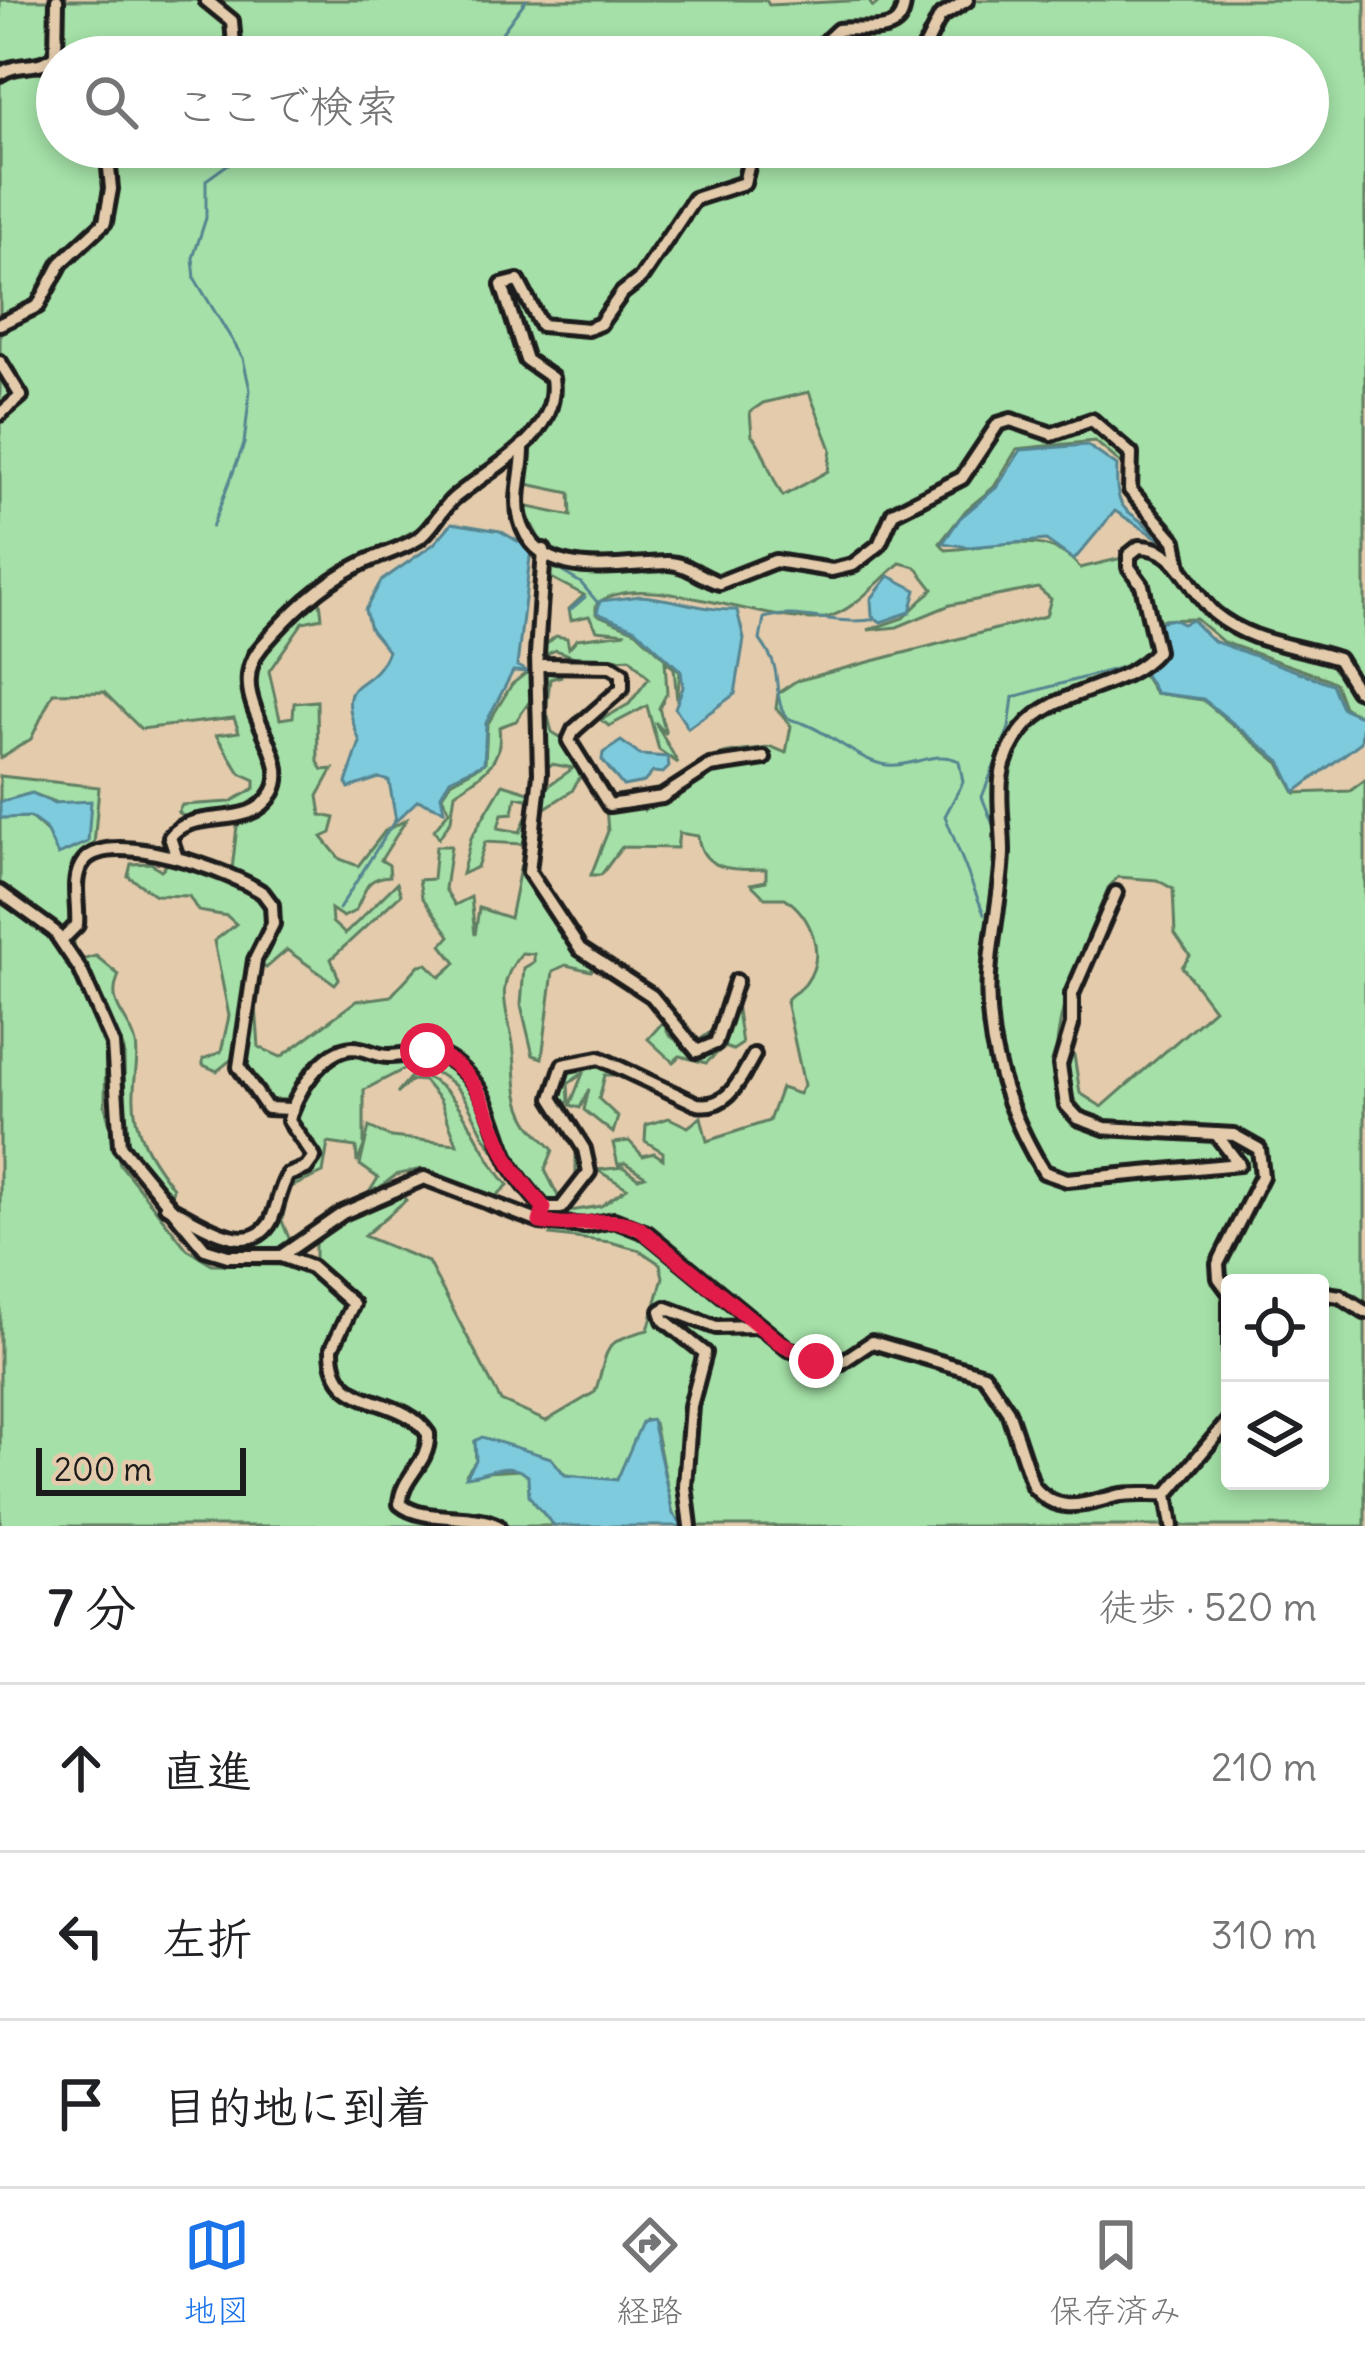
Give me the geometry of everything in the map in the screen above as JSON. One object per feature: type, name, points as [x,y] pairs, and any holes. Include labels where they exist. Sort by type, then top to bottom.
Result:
[{"type":"street","points":[[56,36],[57,0]]},
{"type":"street","points":[[206,0],[232,21],[233,36]]},
{"type":"street","points":[[832,36],[838,30],[871,33],[896,23],[903,15],[904,0]]},
{"type":"street","points":[[930,36],[940,17],[967,0]]},
{"type":"street","points":[[0,74],[11,66],[36,65]]},
{"type":"street","points":[[0,324],[38,306],[62,263],[105,222],[109,168]]},
{"type":"street","points":[[176,855],[170,837],[181,825],[240,817],[268,799],[276,784],[278,769],[252,709],[250,664],[258,651],[310,596],[354,567],[422,537],[450,501],[523,446],[551,411],[554,386],[546,369],[526,360],[502,285],[518,281],[541,325],[595,327],[641,278],[697,196],[744,183],[747,168]]},
{"type":"street","points":[[0,362],[21,396],[0,414]]},
{"type":"street","points":[[523,446],[519,516],[529,538],[544,550],[589,568],[678,564],[719,584],[775,561],[844,568],[874,550],[893,513],[962,478],[998,424],[1011,420],[1052,434],[1092,420],[1131,454],[1130,490],[1175,541],[1180,567]]},
{"type":"street","points":[[1216,1134],[1241,1160],[1239,1164],[1067,1180],[1050,1176],[1008,1101],[989,1024],[989,963],[1003,852],[996,796],[1010,752],[1022,729],[1039,714],[1157,651],[1129,555],[1139,548],[1154,548],[1180,567],[1224,620],[1259,639],[1338,659],[1357,689],[1365,692]]},
{"type":"street","points":[[544,550],[539,774],[529,872],[580,949],[652,997],[698,1051],[716,1043],[736,981]]},
{"type":"street","points":[[540,665],[610,666],[622,673],[622,688],[574,730],[569,741],[609,805],[662,797],[710,766],[764,758]]},
{"type":"street","points":[[62,940],[77,925],[75,882],[93,853],[176,855],[256,888],[272,905],[273,924],[251,977],[238,1067],[267,1108],[292,1109]]},
{"type":"street","points":[[0,892],[62,940],[113,1044],[120,1146],[163,1205],[196,1244],[215,1254],[281,1256],[311,1267],[353,1304],[332,1348],[345,1389],[360,1400],[403,1409],[428,1434],[427,1452],[404,1485],[400,1504],[412,1512],[485,1519],[499,1526]]},
{"type":"street","points":[[1116,893],[1072,994],[1072,1024],[1060,1065],[1066,1105],[1078,1118],[1105,1129],[1216,1134],[1253,1142],[1264,1166],[1218,1264],[1221,1281]]},
{"type":"street","points":[[163,1205],[220,1236],[258,1234],[269,1225],[288,1175],[306,1168],[314,1157],[291,1126],[292,1109],[308,1079],[348,1048],[391,1056],[427,1050],[445,1056],[484,1096],[510,1163],[544,1208]]},
{"type":"street","points":[[544,1208],[561,1208],[589,1172],[584,1149],[552,1098],[563,1065],[599,1058],[697,1104],[712,1105],[727,1097],[754,1055]]},
{"type":"street","points":[[281,1256],[343,1213],[424,1178],[540,1222],[631,1224],[788,1349],[816,1361],[839,1364],[872,1342],[977,1370],[1000,1394],[1033,1486],[1056,1504],[1078,1507],[1120,1495],[1167,1494],[1221,1430]]},
{"type":"street","points":[[540,1222],[544,1208]]},
{"type":"street","points":[[311,1267],[312,1237]]},
{"type":"street","points":[[1329,1294],[1365,1312]]},
{"type":"street","points":[[691,1526],[686,1486],[691,1406],[705,1353],[664,1320],[661,1311],[666,1308],[716,1327],[758,1326]]},
{"type":"street","points":[[1167,1494],[1172,1526]]},
{"type":"green space","points":[[0,0],[766,0],[769,5],[868,0],[873,7],[881,0],[1365,0],[1365,718],[1344,707],[1335,683],[1325,678],[1223,642],[1196,619],[1156,620],[1146,581],[1132,563],[1144,551],[1164,557],[1169,550],[1136,493],[1137,477],[1095,441],[1017,449],[994,487],[966,510],[940,543],[946,550],[1036,544],[1067,556],[1080,568],[1122,558],[1151,628],[1151,655],[1136,663],[1155,693],[1203,700],[1279,763],[1295,793],[1350,791],[1365,780],[1365,1526],[684,1526],[673,1514],[654,1423],[645,1420],[617,1480],[565,1475],[551,1458],[482,1438],[475,1441],[476,1460],[467,1473],[521,1470],[528,1476],[533,1501],[554,1526],[0,1526],[0,818],[30,817],[65,848],[79,843],[60,804],[32,793],[0,802],[0,776],[99,787],[94,846],[73,862],[68,882],[77,972],[106,1036],[105,1106],[120,1164],[187,1249],[212,1264],[288,1265],[305,1273],[315,1265],[315,1243],[331,1224],[400,1193],[406,1200],[364,1236],[428,1262],[501,1401],[546,1421],[595,1392],[613,1344],[648,1330],[663,1277],[660,1264],[639,1250],[550,1235],[563,1212],[601,1206],[627,1188],[597,1170],[623,1167],[638,1178],[645,1176],[625,1163],[618,1165],[613,1143],[629,1141],[643,1156],[654,1153],[663,1159],[663,1152],[645,1141],[646,1125],[669,1118],[688,1127],[701,1117],[707,1141],[769,1121],[781,1088],[799,1094],[804,1085],[786,1001],[806,983],[815,960],[813,936],[802,915],[785,898],[765,898],[751,884],[766,881],[766,869],[713,863],[698,836],[679,833],[677,848],[622,847],[601,875],[591,875],[608,831],[606,808],[637,800],[644,810],[679,777],[724,754],[772,747],[786,753],[791,726],[776,708],[778,693],[796,681],[1046,616],[1051,599],[1038,588],[950,605],[897,627],[868,630],[903,618],[933,589],[916,567],[900,563],[855,603],[825,618],[772,615],[673,594],[616,594],[596,605],[596,614],[636,631],[680,672],[677,701],[674,668],[665,661],[667,693],[659,708],[666,734],[655,722],[678,763],[659,750],[647,706],[609,726],[601,720],[629,704],[649,678],[630,658],[585,661],[556,650],[540,657],[540,649],[556,636],[567,638],[569,648],[577,639],[626,633],[597,630],[589,616],[571,620],[569,609],[584,595],[544,574],[551,568],[549,560],[524,506],[571,516],[570,493],[527,484],[530,445],[525,441],[465,481],[420,527],[311,589],[251,652],[246,689],[273,785],[242,810],[201,820],[178,812],[182,805],[230,802],[255,788],[255,780],[240,773],[216,735],[239,732],[234,718],[141,729],[104,692],[53,693],[31,739],[0,758]],"holes":[[[809,392],[831,449],[828,471],[783,496],[752,436],[750,412],[763,403]],[[1118,877],[1157,880],[1173,889],[1175,934],[1190,956],[1182,967],[1214,1009],[1102,1107],[1080,1093],[1074,1055],[1069,1054],[1068,1092],[1090,1120],[1087,1127],[1058,1100],[1057,1044],[1068,991],[1108,888]]]},
{"type":"green space","points":[[320,601],[322,618],[303,622],[269,671],[280,719],[293,717],[294,703],[317,701],[318,762],[323,770],[333,769],[318,796],[321,815],[335,818],[331,833],[322,837],[340,859],[358,866],[385,831],[406,820],[381,860],[389,865],[390,876],[370,883],[355,911],[343,917],[331,909],[332,922],[345,934],[397,883],[401,894],[331,959],[339,979],[335,984],[287,950],[266,968],[260,964],[279,913],[264,887],[232,870],[237,826],[262,809],[281,779],[257,712],[253,690],[258,663],[275,639]]},
{"type":"green space","points":[[530,670],[562,676],[550,679],[547,705],[540,697],[543,682],[516,721],[499,727],[494,759],[455,793],[451,820],[439,838],[434,830],[449,811],[442,795],[451,782],[485,763],[487,725],[512,684]]},
{"type":"green space","points":[[548,717],[552,732],[582,750],[587,760],[575,767],[582,773],[572,791],[542,810],[545,790],[573,768],[552,764],[545,769],[543,718]]},
{"type":"green space","points":[[503,784],[532,793],[527,799],[516,797],[513,813],[502,814],[498,828],[520,832],[531,805],[530,834],[522,844],[485,842],[477,867],[462,874],[471,838]]},
{"type":"green space","points":[[436,846],[451,846],[445,889],[455,905],[471,897],[475,935],[479,908],[510,918],[520,868],[578,956],[596,964],[591,971],[566,965],[553,971],[542,1058],[533,1055],[521,1005],[524,968],[534,962],[534,954],[522,953],[505,987],[519,1102],[530,1124],[553,1150],[545,1170],[558,1196],[576,1183],[576,1145],[581,1154],[580,1182],[568,1197],[550,1207],[510,1154],[488,1094],[473,1071],[424,1043],[384,1052],[353,1041],[317,1064],[280,1108],[264,1101],[244,1070],[255,991],[259,1047],[281,1057],[356,1001],[391,996],[419,965],[427,964],[440,977],[456,963],[442,945],[450,936],[422,897],[419,880],[433,879]]},
{"type":"green space","points":[[171,861],[254,892],[270,909],[250,960],[232,1059],[217,1071],[203,1065],[203,1059],[221,1052],[229,1016],[214,941],[236,924],[227,916],[198,911],[189,896],[155,895],[128,876],[131,864],[151,863],[161,870]]},
{"type":"green space","points":[[96,956],[119,975],[117,1004],[137,1050],[136,1120],[150,1155],[173,1188],[171,1197],[135,1158],[125,1135],[124,1050],[82,960]]},
{"type":"green space","points":[[735,997],[742,1044],[733,1050],[724,1047],[706,1063],[680,1056],[673,1062],[648,1039],[663,1022],[669,1035],[684,1046],[693,1043],[715,1028]]},
{"type":"green space","points":[[355,1052],[387,1062],[430,1055],[456,1069],[484,1104],[501,1159],[459,1090],[431,1071],[410,1066],[364,1090],[364,1146],[357,1163],[356,1147],[328,1143],[323,1173],[289,1188],[282,1221],[291,1243],[281,1251],[214,1250],[193,1232],[196,1228],[222,1246],[266,1234],[283,1190],[317,1160],[315,1144],[295,1124],[301,1101],[323,1071]]},
{"type":"green space","points":[[592,1062],[617,1069],[618,1075],[605,1075],[599,1099],[618,1117],[613,1133],[584,1110],[589,1089],[580,1108],[570,1105],[583,1073],[568,1084],[569,1101],[560,1109],[556,1094],[561,1076]]},
{"type":"green space","points":[[413,1074],[445,1090],[468,1120],[508,1185],[492,1200],[421,1169],[396,1175],[365,1199],[378,1178],[360,1165],[369,1127],[391,1137],[457,1144],[440,1100],[424,1081],[412,1080],[397,1093]]},
{"type":"water","points":[[1087,445],[1117,466],[1122,504],[1159,539],[1115,511],[1074,560],[1046,540],[969,547],[943,543],[960,518],[997,487],[1021,450]]},
{"type":"water","points":[[452,523],[500,531],[531,549],[517,666],[529,672],[513,671],[486,723],[484,763],[450,779],[441,795],[444,810],[418,800],[396,821],[389,781],[379,778],[349,788],[346,783],[360,742],[349,704],[351,694],[380,666],[388,651],[370,629],[365,610],[381,581],[434,544]]},
{"type":"water","points":[[889,576],[916,590],[910,612],[881,622],[872,616],[871,599]]},
{"type":"water","points":[[640,596],[737,610],[744,639],[735,694],[688,728],[675,708],[683,687],[681,671],[636,629],[597,613],[600,601]]},
{"type":"water","points":[[1173,619],[1183,624],[1192,620],[1213,641],[1332,684],[1342,708],[1363,717],[1361,742],[1295,792],[1280,761],[1203,699],[1156,693],[1141,668],[1164,648],[1158,622]]},
{"type":"water","points":[[621,741],[640,755],[668,757],[669,767],[663,773],[653,772],[644,782],[623,786],[602,760],[603,753]]},
{"type":"water","points":[[32,793],[53,803],[91,801],[88,842],[58,855],[45,828],[30,817],[0,818],[0,802]]},
{"type":"water","points":[[652,1420],[673,1514],[684,1526],[554,1526],[529,1496],[528,1476],[520,1471],[505,1468],[466,1477],[476,1460],[475,1441],[482,1437],[551,1458],[565,1475],[617,1480],[642,1422]]},
{"type":"waterway","points":[[499,36],[526,0]]},
{"type":"waterway","points":[[212,527],[244,444],[250,390],[243,358],[195,279],[193,258],[206,218],[206,180],[223,168]]},
{"type":"waterway","points":[[551,565],[581,583],[598,603]]},
{"type":"waterway","points":[[570,610],[585,597]]},
{"type":"waterway","points":[[876,619],[764,618],[760,640],[775,669],[782,710],[789,718],[878,763],[897,765],[941,757],[959,761],[963,782],[945,816],[984,914]]},
{"type":"waterway","points":[[995,854],[994,827],[982,797],[1009,728],[1013,697],[1133,664]]},
{"type":"waterway","points":[[339,909],[395,820]]},
{"type":"waterway","points":[[988,913],[995,870]]},
{"type":"waterway","points":[[984,1017],[1008,1112]]},
{"type":"route","points":[[427,1050],[463,1070],[484,1096],[510,1163],[544,1208],[540,1222],[584,1226],[614,1220],[639,1228],[779,1342],[816,1361]]}]
